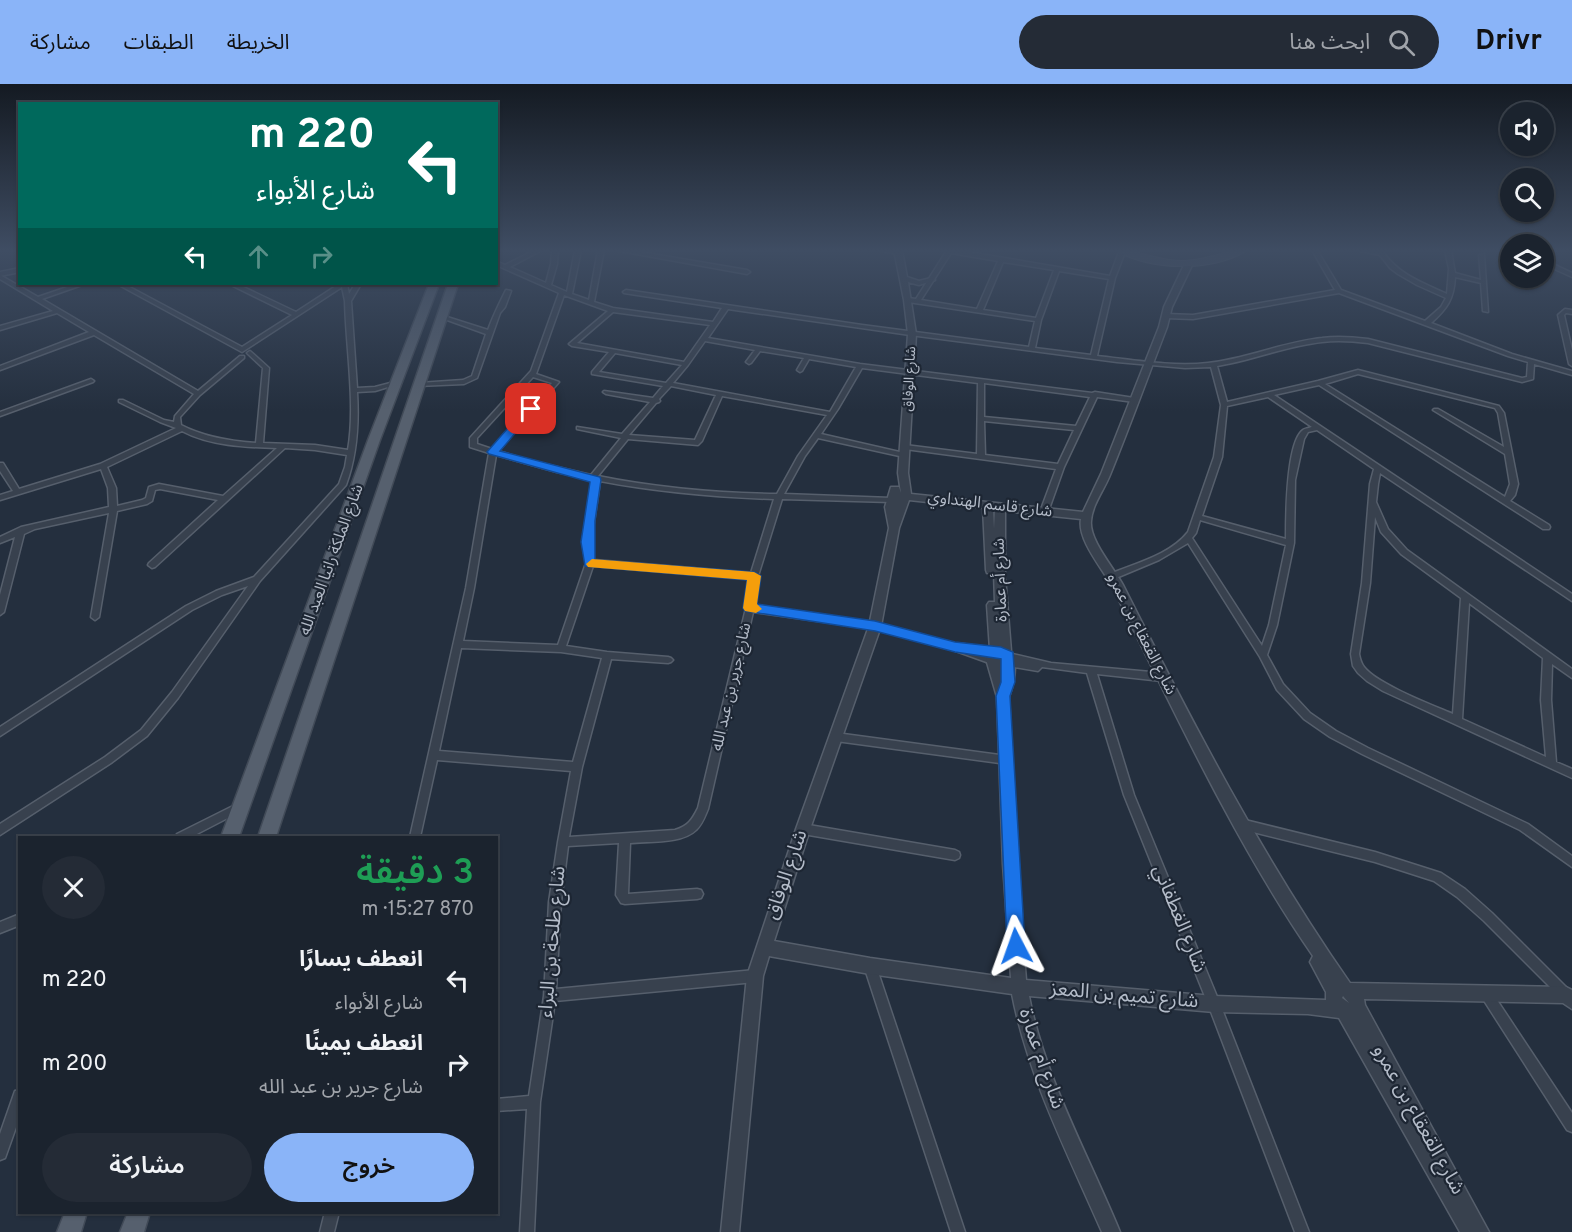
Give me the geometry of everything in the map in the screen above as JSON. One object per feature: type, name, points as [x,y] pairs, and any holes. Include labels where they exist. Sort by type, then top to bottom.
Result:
[{"type":"main road","name":"شارع الملكة رانيا العبد الله","points":[[230,836],[374,440],[393,396],[427,304]]},
{"type":"main road","name":"شارع الملكة رانيا العبد الله","points":[[267,836],[446,304]]},
{"type":"main road","points":[[69,1232],[75,1214]]},
{"type":"main road","points":[[132,1232],[138,1214]]},
{"type":"street","points":[[46,304],[198,394]]},
{"type":"street","points":[[157,304],[265,365],[267,371],[259,445]]},
{"type":"street","points":[[273,304],[295,314]]},
{"type":"street","points":[[178,427],[177,417],[257,338],[312,304]]},
{"type":"street","points":[[0,831],[108,760],[144,732],[175,695],[257,579],[342,485],[351,466],[354,423],[347,304]]},
{"type":"street","points":[[419,385],[473,379],[502,304]]},
{"type":"street","points":[[561,304],[532,375],[474,438],[472,445],[594,479],[699,493],[875,500],[892,497]]},
{"type":"street","points":[[593,304],[612,310],[715,324]]},
{"type":"street","points":[[703,304],[912,334],[1147,364],[1214,366],[1277,349],[1344,338],[1368,340],[1522,380],[1530,379],[1531,362]]},
{"type":"street","name":"شارع الوفاق","points":[[730,1232],[755,976],[803,829],[875,626],[894,528],[906,498],[903,473],[911,373],[913,304]]},
{"type":"street","points":[[937,304],[1038,321]]},
{"type":"street","points":[[980,310],[983,304]]},
{"type":"street","points":[[1032,349],[1044,304]]},
{"type":"street","points":[[1094,357],[1106,304]]},
{"type":"street","points":[[1086,519],[1100,490],[1172,304]]},
{"type":"street","points":[[1168,318],[1197,316],[1268,304]]},
{"type":"street","points":[[1374,304],[1531,362],[1572,374]]},
{"type":"street","points":[[1427,323],[1446,304]]},
{"type":"street","points":[[1485,304],[1486,311]]},
{"type":"street","points":[[561,649],[590,563],[587,542],[594,479],[625,436],[670,385],[726,307]]},
{"type":"street","points":[[612,310],[572,344],[686,364]]},
{"type":"street","points":[[0,328],[58,311]]},
{"type":"street","points":[[1572,312],[1565,312],[1561,315],[1572,364]]},
{"type":"street","points":[[442,317],[489,333]]},
{"type":"street","points":[[0,368],[93,333]]},
{"type":"street","points":[[704,339],[860,366],[1134,400]]},
{"type":"street","points":[[749,362],[759,348]]},
{"type":"street","points":[[614,352],[594,373],[831,414]]},
{"type":"street","points":[[800,370],[808,356]]},
{"type":"street","name":"شارع جرير بن عبد الله","points":[[563,842],[625,839],[685,832],[694,826],[701,814],[715,764],[750,608],[754,576],[779,497],[860,366]]},
{"type":"street","points":[[1113,576],[1173,549],[1189,539],[1218,457],[1224,405],[1214,366]]},
{"type":"street","points":[[1224,405],[1358,372],[1497,407],[1501,413],[1514,489],[1507,500]]},
{"type":"street","points":[[415,836],[470,588],[493,452],[556,382],[532,375]]},
{"type":"street","points":[[981,380],[981,457]]},
{"type":"street","points":[[0,414],[91,381]]},
{"type":"street","points":[[353,394],[398,383]]},
{"type":"street","points":[[1320,383],[1507,500],[1546,527]]},
{"type":"street","points":[[606,392],[657,401]]},
{"type":"street","points":[[579,428],[625,436],[695,443],[720,393]]},
{"type":"street","points":[[353,394],[393,396]]},
{"type":"street","points":[[1044,512],[1060,467],[1095,394]]},
{"type":"street","points":[[1269,395],[1572,598]]},
{"type":"street","points":[[121,401],[162,421],[219,440],[259,445],[351,450]]},
{"type":"street","points":[[1436,410],[1508,453]]},
{"type":"street","points":[[982,419],[1079,428]]},
{"type":"street","points":[[0,498],[103,466],[178,427]]},
{"type":"street","points":[[1263,655],[1273,625],[1290,543],[1291,480],[1300,438],[1306,431],[1318,428]]},
{"type":"street","points":[[816,435],[904,451],[981,457],[1060,467]]},
{"type":"street","points":[[152,565],[283,446]]},
{"type":"street","points":[[0,465],[17,492]]},
{"type":"street","points":[[95,617],[113,509],[112,488],[103,466]]},
{"type":"street","points":[[1378,468],[1374,484],[1374,503],[1355,661],[1361,670],[1386,688],[1551,762],[1572,774]]},
{"type":"street","name":"شارع الوفاق","points":[[894,528],[891,517],[892,497],[903,473]]},
{"type":"street","points":[[0,540],[21,530],[147,501],[151,490],[159,486],[224,499]]},
{"type":"street","name":"شارع قاسم الهنداوي","points":[[892,497],[1086,519]]},
{"type":"street","points":[[1374,503],[1384,530],[1393,542],[1572,674]]},
{"type":"street","name":"شارع قاسم الهنداوي","points":[[994,509],[1044,512],[1086,519]]},
{"type":"street","name":"شارع أم عمارة","points":[[994,509],[995,574],[1001,658],[1008,682],[1003,696],[1010,864],[1019,987],[1027,1029],[1041,1071],[1111,1232]]},
{"type":"street","points":[[1197,517],[1290,543]]},
{"type":"street","name":"شارع القعقاع بن عمرو","points":[[1086,519],[1096,551],[1113,576],[1162,677],[1240,824],[1340,991],[1357,1001],[1350,1009]]},
{"type":"street","points":[[0,612],[21,530]]},
{"type":"street","points":[[1189,539],[1287,696],[1307,716],[1333,734],[1524,827],[1572,862]]},
{"type":"street","points":[[590,563],[754,576]]},
{"type":"street","points":[[0,732],[189,608],[219,593],[257,579]]},
{"type":"street","points":[[1457,719],[1465,597]]},
{"type":"street","points":[[750,608],[875,626],[1029,667],[1051,666],[1162,677]]},
{"type":"street","points":[[458,644],[561,649],[668,660]]},
{"type":"street","name":"شارع طلحة بن البراء","points":[[527,1232],[534,1102],[550,996],[555,902],[563,842],[577,767],[607,655]]},
{"type":"street","points":[[1548,657],[1546,700],[1551,762]]},
{"type":"street","name":"شارع الغطفاني","points":[[1091,671],[1129,795],[1214,1004],[1302,1232]]},
{"type":"street","points":[[836,737],[1007,760]]},
{"type":"street","points":[[432,755],[577,767]]},
{"type":"street","points":[[183,836],[241,806]]},
{"type":"street","points":[[1240,824],[1375,858],[1437,877],[1454,887],[1479,909],[1569,998]]},
{"type":"street","points":[[803,829],[955,855]]},
{"type":"street","points":[[625,839],[622,896],[625,899],[698,894]]},
{"type":"street","points":[[0,928],[18,920]]},
{"type":"street","name":"شارع تميم بن المعز","points":[[763,947],[870,966],[1019,987],[1214,1004],[1350,1009]]},
{"type":"street","points":[[870,966],[958,1232]]},
{"type":"street","points":[[550,996],[755,976]]},
{"type":"street","points":[[1340,991],[1569,998]]},
{"type":"street","name":"شارع تميم بن المعز","points":[[1308,1006],[1340,991]]},
{"type":"street","points":[[1350,1009],[1377,993]]},
{"type":"street","points":[[1487,995],[1572,1125]]},
{"type":"street","name":"شارع القعقاع بن عمرو","points":[[1350,1009],[1470,1232]]},
{"type":"street","name":"شارع القعقاع بن عمرو","points":[[1350,1009],[1480,1232]]},
{"type":"street","points":[[0,1153],[18,1102]]},
{"type":"street","points":[[498,1105],[534,1102]]},
{"type":"street","points":[[327,1232],[332,1214]]},
{"type":"slow traffic","points":[[592,564],[754,576],[750,608],[756,609]]},
{"type":"route","points":[[531,409],[493,452],[596,480],[587,542],[590,563],[754,576],[750,608],[875,626],[928,641],[955,647],[1001,652],[1008,656],[1008,682],[1003,696],[1016,946]]}]
